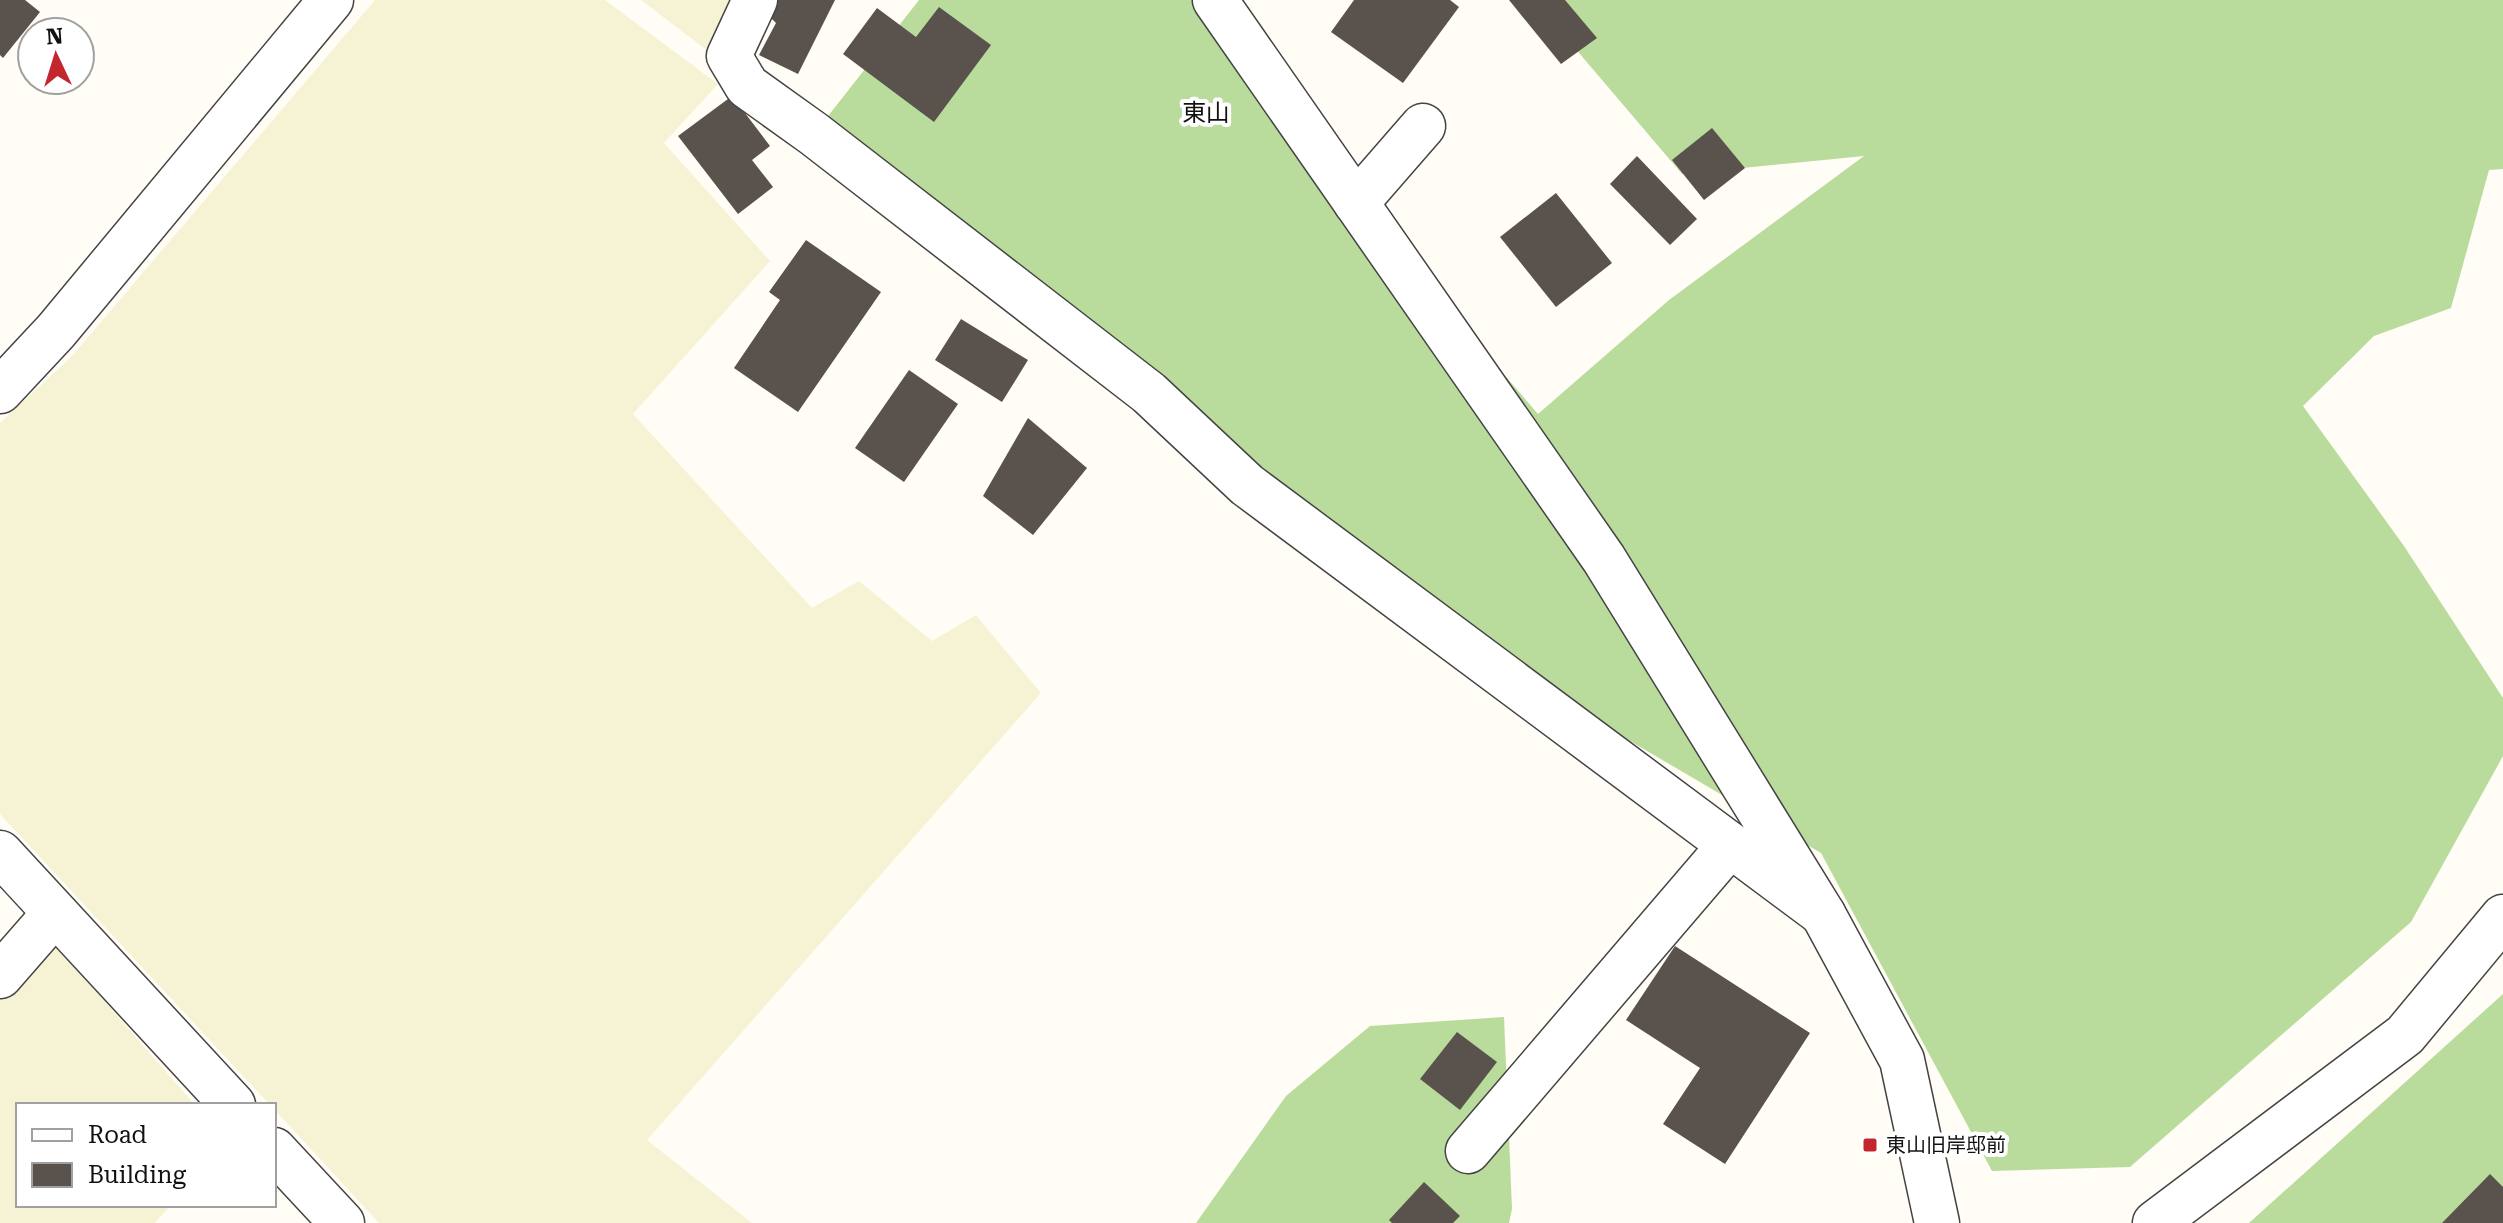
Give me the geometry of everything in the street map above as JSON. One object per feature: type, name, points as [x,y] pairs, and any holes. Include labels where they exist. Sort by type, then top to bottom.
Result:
[{"type":"street","points":[[4,380],[331,0]]},
{"type":"street","points":[[755,0],[729,56],[747,86],[814,134],[1149,393],[1247,485],[1823,914]]},
{"type":"street","points":[[1215,0],[1604,559],[1823,914],[1902,1060],[1937,1223]]},
{"type":"street","points":[[1356,203],[1423,126]]},
{"type":"street","points":[[1468,1151],[1730,845]]},
{"type":"street","points":[[0,853],[231,1103]]},
{"type":"street","points":[[0,976],[55,913]]},
{"type":"street","points":[[2155,1223],[2405,1035],[2503,917]]},
{"type":"street","points":[[276,1152],[342,1223]]},
{"type":"shaded area","points":[[375,0],[605,0],[718,84],[664,143],[770,261],[633,414],[812,608],[859,581],[932,641],[976,615],[1041,693],[647,1140],[752,1223],[379,1223],[276,1111],[276,1103],[268,1103],[0,814],[0,423],[72,356]]},
{"type":"shaded area","points":[[641,0],[737,0],[713,55]]},
{"type":"shaded area","points":[[49,938],[193,1103],[16,1103],[16,1207],[169,1207],[155,1223],[0,1223],[0,999]]},
{"type":"green space","points":[[919,0],[1214,0],[1356,203],[1538,414],[1669,300],[1864,156],[1682,174],[1534,0],[2503,0],[2503,169],[2489,170],[2451,308],[2374,336],[2303,406],[2404,546],[2503,698],[2503,756],[2411,922],[2130,1167],[1992,1171],[1821,853],[1456,639],[814,134]]},
{"type":"green space","points":[[2503,994],[2503,1223],[2249,1223]]},
{"type":"green space","points":[[1504,1017],[1512,1209],[1509,1223],[1196,1223],[1286,1096],[1370,1026]]},
{"type":"building","points":[[0,0],[25,0],[40,12],[37,16],[16,16],[16,42],[3,58],[0,55]]},
{"type":"building","points":[[777,0],[835,0],[798,74],[759,55],[776,23],[769,16]]},
{"type":"building","points":[[1354,0],[1450,0],[1459,7],[1403,83],[1331,32]]},
{"type":"building","points":[[1509,0],[1565,0],[1597,38],[1561,64]]},
{"type":"building","points":[[939,7],[991,45],[934,122],[843,54],[877,8],[916,37]]},
{"type":"building","points":[[732,96],[770,146],[752,160],[773,187],[738,214],[678,136]]},
{"type":"building","points":[[1712,128],[1745,168],[1704,200],[1672,160]]},
{"type":"building","points":[[1637,156],[1697,219],[1670,245],[1610,184]]},
{"type":"building","points":[[1556,193],[1612,263],[1556,307],[1500,237]]},
{"type":"building","points":[[806,240],[881,292],[798,412],[734,368],[780,300],[769,292]]},
{"type":"building","points":[[961,319],[1028,360],[1002,402],[935,360]]},
{"type":"building","points":[[909,370],[958,404],[904,482],[855,448]]},
{"type":"building","points":[[1028,418],[1087,468],[1033,535],[983,496]]},
{"type":"building","points":[[1675,946],[1810,1033],[1725,1164],[1663,1124],[1700,1068],[1626,1020]]},
{"type":"building","points":[[1457,1032],[1497,1062],[1460,1110],[1420,1079]]},
{"type":"building","points":[[2490,1174],[2503,1187],[2503,1223],[2442,1223]]},
{"type":"building","points":[[1424,1182],[1460,1216],[1453,1223],[1392,1223],[1389,1220]]},
{"type":"place","name":"東山旧岸邸前","points":[[1870,1145]]},
{"type":"district","name":"東山","points":[[1206,113]]}]
